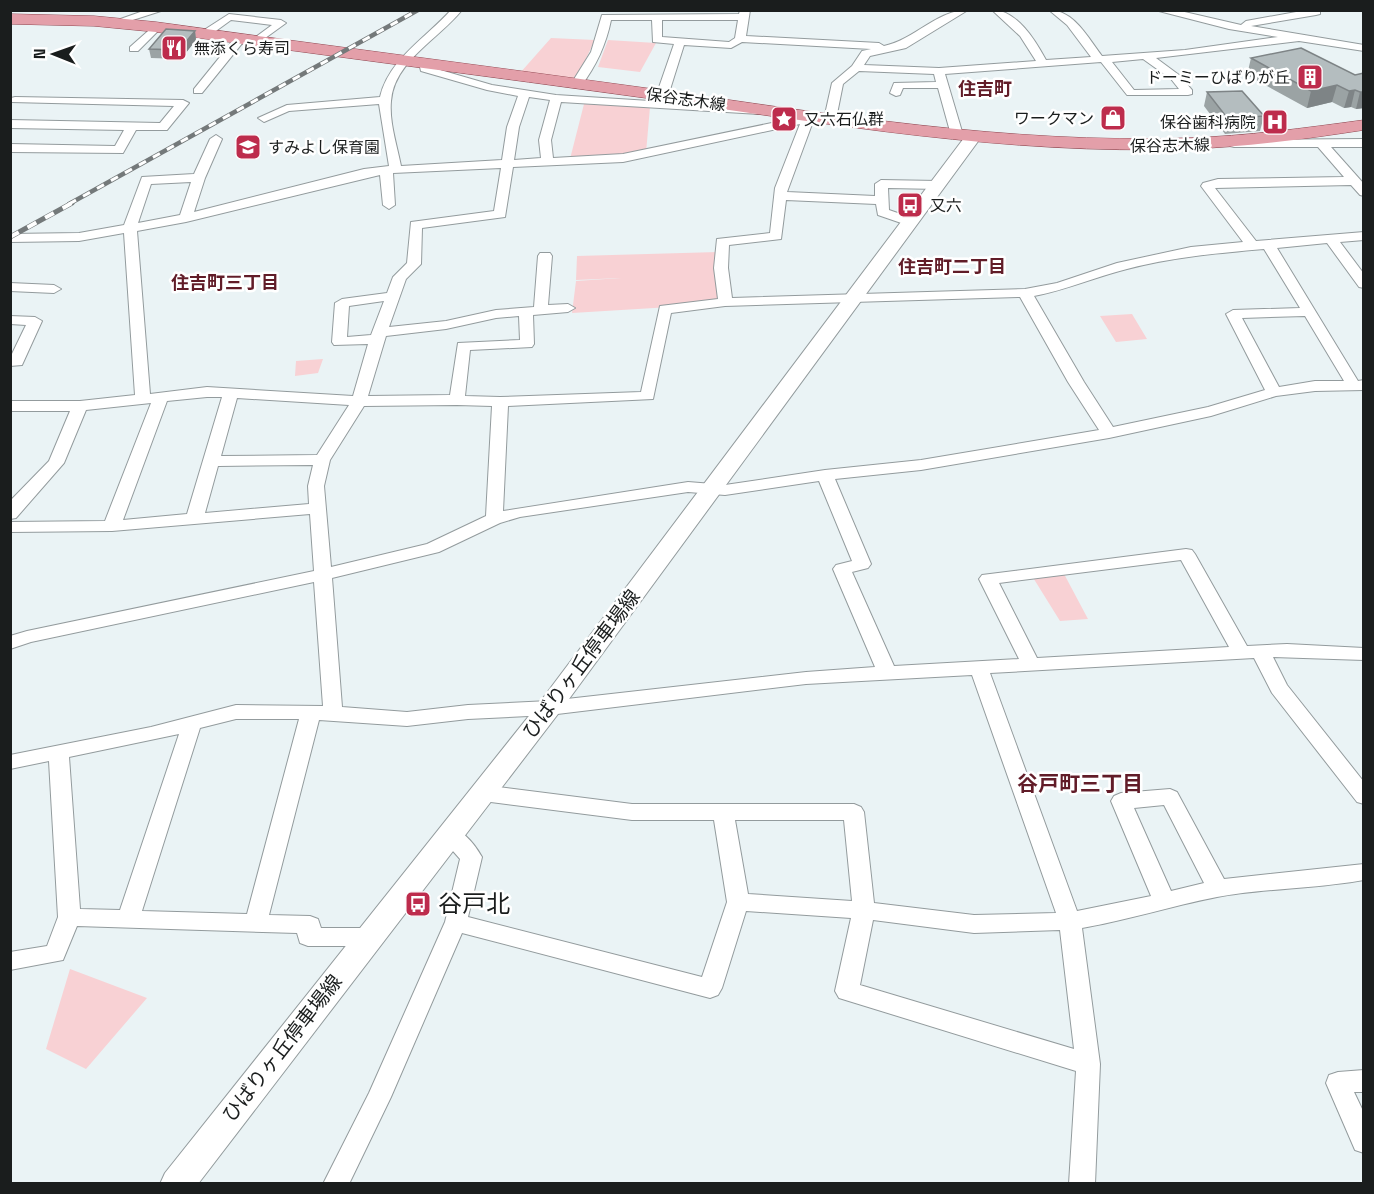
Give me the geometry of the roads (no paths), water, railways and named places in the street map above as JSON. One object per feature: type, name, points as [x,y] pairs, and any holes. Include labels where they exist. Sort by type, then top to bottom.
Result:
[{"type":"main road","name":"保谷志木線","points":[[13,20],[117,22],[157,19],[205,34],[965,136],[1100,146],[1226,143],[1303,136],[1364,125]]},
{"type":"main road","name":"ひばりヶ丘停車場線","points":[[177,1184],[549,708],[938,185],[965,136]]},
{"type":"street","points":[[389,205],[391,170],[385,100],[394,75],[405,61],[457,10]]},
{"type":"street","points":[[830,119],[838,83],[856,68],[866,53],[902,46],[963,10]]},
{"type":"street","points":[[997,10],[1020,28],[1032,43],[1043,64]]},
{"type":"street","points":[[1054,10],[1071,23],[1131,93],[1188,92],[1175,77],[1146,56]]},
{"type":"street","points":[[1160,10],[1229,26],[1364,48]]},
{"type":"street","points":[[1229,26],[1317,12],[1315,10]]},
{"type":"street","points":[[577,84],[591,66],[602,40],[606,16],[745,14],[740,39]]},
{"type":"street","points":[[657,16],[657,40],[731,45],[740,39],[893,47]]},
{"type":"street","points":[[205,34],[229,17],[281,23],[258,41]]},
{"type":"street","points":[[134,49],[157,19]]},
{"type":"street","points":[[856,68],[939,71],[1043,64],[1185,53],[1302,37]]},
{"type":"street","points":[[198,92],[240,39]]},
{"type":"street","points":[[662,96],[680,41]]},
{"type":"street","points":[[424,63],[425,69],[524,94],[736,111],[768,111]]},
{"type":"street","points":[[939,71],[965,136]]},
{"type":"street","points":[[896,93],[898,85],[944,85]]},
{"type":"street","points":[[333,713],[316,486],[322,460],[359,401],[378,335],[400,278],[414,264],[416,225],[500,214],[513,127],[524,94]]},
{"type":"street","points":[[548,163],[545,140],[556,98]]},
{"type":"street","points":[[264,118],[287,108],[385,100]]},
{"type":"street","points":[[10,124],[163,127],[183,104],[12,101]]},
{"type":"street","points":[[10,238],[79,237],[130,228],[186,218],[364,174],[391,170],[623,158],[794,122],[809,116]]},
{"type":"street","points":[[726,302],[721,268],[722,243],[776,236],[781,188],[809,116]]},
{"type":"street","points":[[10,148],[119,150],[132,127]]},
{"type":"street","points":[[186,218],[199,178],[216,139]]},
{"type":"street","points":[[1226,143],[1364,143]]},
{"type":"street","points":[[1322,144],[1364,192]]},
{"type":"street","points":[[143,398],[130,228],[146,180],[199,178]]},
{"type":"street","points":[[1252,245],[1207,186],[1218,183],[1354,181]]},
{"type":"street","points":[[910,222],[883,212],[881,184],[938,185]]},
{"type":"street","points":[[781,196],[882,200]]},
{"type":"street","points":[[10,406],[80,406],[143,398],[231,393],[359,401],[500,402],[648,396],[665,309],[726,302],[857,296],[1025,293],[1060,287],[1122,266],[1191,250],[1364,236]]},
{"type":"street","points":[[10,248],[27,239]]},
{"type":"street","points":[[1331,239],[1364,284]]},
{"type":"street","points":[[1269,245],[1358,385]]},
{"type":"street","points":[[457,400],[463,346],[527,345],[545,256]]},
{"type":"street","points":[[10,287],[54,289]]},
{"type":"street","points":[[1025,293],[1076,382],[1109,433]]},
{"type":"street","points":[[393,296],[342,303],[339,342],[446,325],[496,314],[568,308]]},
{"type":"street","points":[[1274,392],[1233,314],[1310,312]]},
{"type":"street","points":[[10,320],[35,321],[16,362],[10,362]]},
{"type":"street","points":[[10,643],[38,635],[321,575],[433,548],[494,519],[519,512],[688,487],[725,490],[825,474],[921,465],[1109,433],[1211,411],[1274,392],[1315,386],[1358,385]]},
{"type":"street","points":[[194,520],[231,393]]},
{"type":"street","points":[[112,526],[161,397]]},
{"type":"street","points":[[494,519],[500,402]]},
{"type":"street","points":[[10,514],[56,463],[80,406]]},
{"type":"street","points":[[212,461],[322,460]]},
{"type":"street","points":[[825,474],[862,564],[843,569],[887,673]]},
{"type":"street","points":[[10,527],[112,526],[317,508]]},
{"type":"street","points":[[1031,664],[988,579],[1186,554],[1251,652],[1364,797]]},
{"type":"street","points":[[10,762],[236,712],[333,713],[407,719],[468,712],[549,708],[806,678],[1287,650],[1364,654]]},
{"type":"street","points":[[979,668],[1070,921],[1088,1064],[1082,1184]]},
{"type":"street","points":[[255,924],[311,713]]},
{"type":"street","points":[[128,919],[192,723]]},
{"type":"street","points":[[10,960],[55,954],[69,917],[59,753]]},
{"type":"street","points":[[483,793],[632,812],[854,812],[864,910],[847,991],[1088,1064]]},
{"type":"street","points":[[1164,900],[1121,801],[1170,797],[1218,888]]},
{"type":"street","points":[[456,922],[710,988],[738,902],[723,812]]},
{"type":"street","points":[[336,1184],[379,1097],[456,922],[471,857],[449,834]]},
{"type":"street","points":[[738,902],[864,910],[974,924],[1070,921],[1118,914],[1164,900],[1218,888],[1335,877],[1364,872]]},
{"type":"street","points":[[69,917],[310,925],[308,937],[369,937]]},
{"type":"street","points":[[1364,1081],[1338,1083],[1364,1142]]},
{"type":"railway","points":[[69,204],[418,10]]},
{"type":"railway","points":[[10,237],[72,203]]},
{"type":"place","name":"無添くら寿司","points":[[174,48]]},
{"type":"place","name":"ドーミーひばりが丘","points":[[1310,77]]},
{"type":"place","name":"ワークマン","points":[[1113,118]]},
{"type":"place","name":"又六石仏群","points":[[784,119]]},
{"type":"place","name":"保谷歯科病院","points":[[1275,122]]},
{"type":"place","name":"すみよし保育園","points":[[248,147]]},
{"type":"place","name":"又六","points":[[910,205]]},
{"type":"place","name":"谷戸北","points":[[418,904]]},
{"type":"district","name":"住吉町","points":[[985,89]]},
{"type":"district","name":"住吉町二丁目","points":[[952,267]]},
{"type":"district","name":"住吉町三丁目","points":[[225,283]]},
{"type":"district","name":"谷戸町三丁目","points":[[1080,784]]}]
